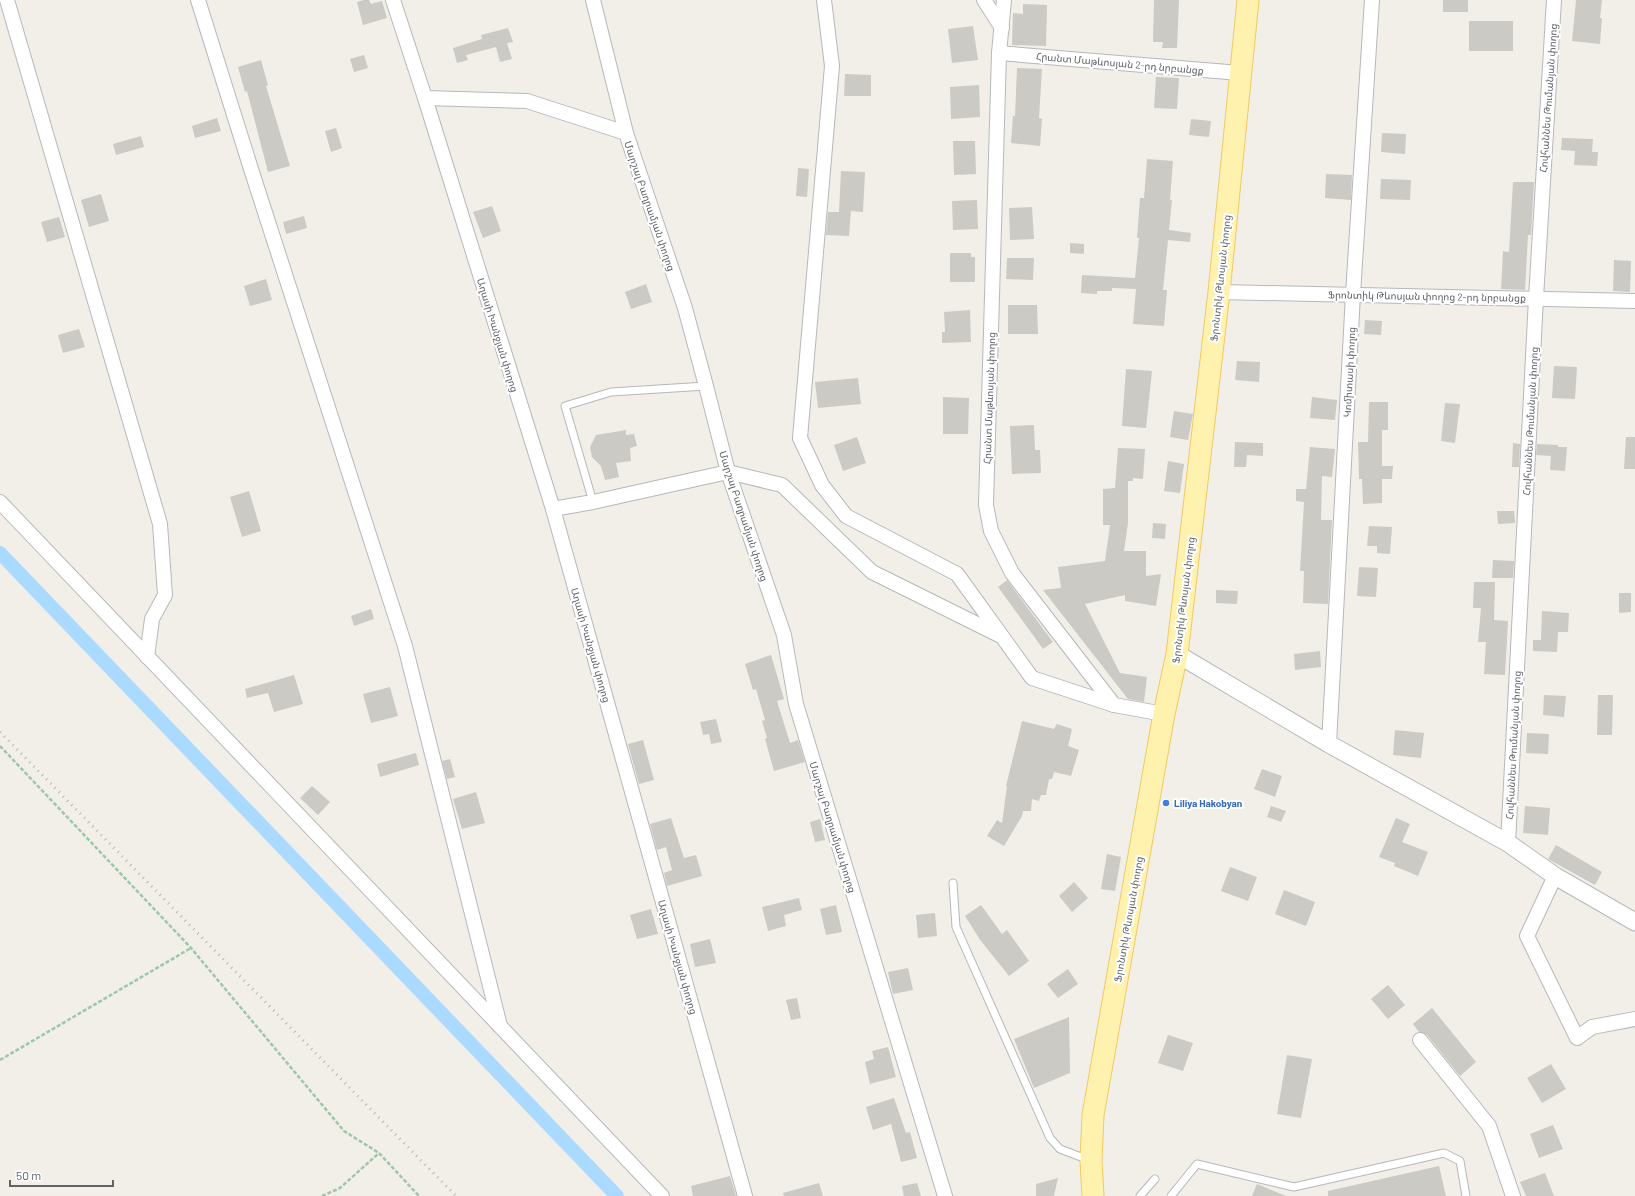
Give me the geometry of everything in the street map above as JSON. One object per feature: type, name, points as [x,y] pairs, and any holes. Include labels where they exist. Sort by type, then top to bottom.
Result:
[{"type":"main road","name":"Ֆրոնտիկ Թևոսյան փողոց","points":[[1093,1196],[1091,1161],[1093,1115],[1164,714],[1177,654],[1219,292],[1248,0]]},
{"type":"main road","points":[[1078,1196],[1091,1161]]},
{"type":"street","points":[[6,0],[160,524],[165,595],[152,619],[148,657]]},
{"type":"street","points":[[198,0],[405,646],[500,1026]]},
{"type":"street","points":[[393,0],[425,98]]},
{"type":"street","points":[[593,0],[626,133]]},
{"type":"street","points":[[824,0],[832,66],[800,438],[822,486],[846,516],[956,574],[1032,678],[1114,705],[1164,714]]},
{"type":"street","points":[[984,0],[1002,28]]},
{"type":"street","name":"Հրանտ Մաթևոսյան փողոց","points":[[1004,0],[999,54],[986,505],[991,531],[1012,573],[1114,705]]},
{"type":"street","name":"Կոմիտասի փողոց","points":[[1329,744],[1353,294],[1372,0]]},
{"type":"street","name":"Հովհաննես Թումանյան փողոց","points":[[1508,843],[1536,298],[1554,0]]},
{"type":"street","name":"Հրանտ Մաթևոսյան 2-րդ նրբանցք","points":[[999,54],[1240,73]]},
{"type":"street","name":"Մարշալ Բաղրամյան փողոց","points":[[425,98],[527,101],[626,133],[685,308],[728,472],[784,636],[796,704],[945,1196]]},
{"type":"street","name":"Աղասի Խանջյան փողոց","points":[[425,98],[553,509],[745,1196]]},
{"type":"street","name":"Ֆրոնտիկ Թևոսյան փողոց 2-րդ նրբանցք","points":[[1219,292],[1635,301]]},
{"type":"street","points":[[553,509],[593,502],[728,472],[782,485],[872,572],[1001,636]]},
{"type":"street","points":[[0,502],[662,1196]]},
{"type":"street","points":[[1177,654],[1329,744],[1508,843],[1555,876],[1635,922]]},
{"type":"street","points":[[1555,876],[1527,936],[1576,1038],[1592,1027],[1635,1019]]},
{"type":"street","points":[[1420,1040],[1489,1126],[1514,1196]]},
{"type":"lane","points":[[593,502],[565,406],[611,392],[706,386]]},
{"type":"lane","points":[[953,883],[956,927],[1050,1138],[1060,1149],[1091,1161]]},
{"type":"lane","points":[[1170,1196],[1197,1164],[1294,1187],[1444,1153],[1460,1161],[1466,1196]]},
{"type":"lane","points":[[1140,1196],[1155,1178]]},
{"type":"path","points":[[0,747],[191,948],[344,1132],[379,1153],[419,1196]]},
{"type":"path","points":[[0,1060],[191,948]]},
{"type":"path","points":[[322,1196],[340,1188],[379,1153]]},
{"type":"building","points":[[369,0],[371,4],[382,1],[387,18],[363,25],[357,2]]},
{"type":"building","points":[[1154,0],[1179,0],[1177,48],[1162,48],[1163,42],[1153,42]]},
{"type":"building","points":[[1443,0],[1468,0],[1468,12],[1443,12]]},
{"type":"building","points":[[1576,0],[1602,0],[1600,44],[1572,41]]},
{"type":"building","points":[[1023,4],[1047,5],[1046,46],[1012,45],[1013,13],[1023,14]]},
{"type":"building","points":[[1469,21],[1513,21],[1513,51],[1469,51]]},
{"type":"building","points":[[973,26],[978,60],[952,63],[948,29]]},
{"type":"building","points":[[508,28],[513,42],[507,43],[512,59],[500,62],[496,47],[466,55],[468,60],[457,63],[453,48],[482,39],[481,35]]},
{"type":"building","points":[[364,55],[368,68],[354,72],[350,59]]},
{"type":"building","points":[[261,60],[268,85],[266,86],[290,166],[268,172],[247,91],[245,92],[238,67]]},
{"type":"building","points":[[1017,68],[1042,69],[1039,118],[1042,119],[1040,146],[1011,143],[1013,116],[1015,116]]},
{"type":"building","points":[[845,74],[871,75],[871,96],[844,96]]},
{"type":"building","points":[[1156,77],[1179,78],[1177,109],[1154,108]]},
{"type":"building","points":[[979,85],[980,117],[951,119],[950,87]]},
{"type":"building","points":[[217,118],[221,131],[195,138],[192,126]]},
{"type":"building","points":[[1191,119],[1211,121],[1209,137],[1189,135]]},
{"type":"building","points":[[336,128],[342,148],[331,152],[325,131]]},
{"type":"building","points":[[1382,133],[1406,134],[1405,154],[1381,152]]},
{"type":"building","points":[[141,136],[144,147],[116,155],[113,144]]},
{"type":"building","points":[[1562,138],[1593,139],[1592,152],[1598,152],[1597,166],[1574,165],[1575,151],[1561,150]]},
{"type":"building","points":[[953,141],[975,141],[976,174],[954,175]]},
{"type":"building","points":[[1147,159],[1173,161],[1170,200],[1172,200],[1169,230],[1191,233],[1190,242],[1168,240],[1163,290],[1167,290],[1164,326],[1133,324],[1136,289],[1112,288],[1112,291],[1097,291],[1097,294],[1081,293],[1082,275],[1135,278],[1139,238],[1137,238],[1140,198],[1144,198]]},
{"type":"building","points":[[798,168],[809,169],[807,197],[796,196]]},
{"type":"building","points":[[841,171],[865,172],[863,212],[851,211],[849,236],[826,235],[828,212],[839,212]]},
{"type":"building","points":[[1326,174],[1352,175],[1351,200],[1325,198]]},
{"type":"building","points":[[1381,179],[1411,180],[1410,200],[1380,199]]},
{"type":"building","points":[[1513,182],[1534,182],[1531,235],[1528,235],[1525,290],[1501,289],[1503,251],[1509,252]]},
{"type":"building","points":[[101,194],[109,221],[89,227],[81,200]]},
{"type":"building","points":[[977,200],[978,229],[953,230],[952,201]]},
{"type":"building","points":[[492,206],[501,231],[483,238],[473,212]]},
{"type":"building","points":[[1032,207],[1034,239],[1010,240],[1009,208]]},
{"type":"building","points":[[304,216],[307,228],[286,234],[283,222]]},
{"type":"building","points":[[59,217],[65,237],[47,242],[41,222]]},
{"type":"building","points":[[1070,243],[1084,244],[1084,254],[1070,253]]},
{"type":"building","points":[[950,253],[971,253],[971,257],[975,257],[975,282],[950,282]]},
{"type":"building","points":[[1007,258],[1034,258],[1033,280],[1006,279]]},
{"type":"building","points":[[1614,260],[1631,261],[1630,292],[1613,291]]},
{"type":"building","points":[[266,279],[272,300],[250,306],[244,286]]},
{"type":"building","points":[[646,284],[652,302],[631,309],[625,292]]},
{"type":"building","points":[[1008,305],[1037,305],[1038,334],[1008,334]]},
{"type":"building","points":[[970,310],[971,342],[942,343],[942,332],[945,332],[944,312]]},
{"type":"building","points":[[1365,320],[1382,321],[1381,335],[1364,334]]},
{"type":"building","points":[[79,329],[85,347],[63,353],[58,335]]},
{"type":"building","points":[[1237,361],[1260,362],[1259,382],[1235,380]]},
{"type":"building","points":[[1554,366],[1577,367],[1575,399],[1552,398]]},
{"type":"building","points":[[1126,369],[1152,371],[1146,428],[1122,426]]},
{"type":"building","points":[[858,378],[861,404],[818,408],[815,382]]},
{"type":"building","points":[[943,397],[969,398],[968,434],[943,434]]},
{"type":"building","points":[[1312,397],[1337,400],[1335,420],[1310,418]]},
{"type":"building","points":[[1369,402],[1388,402],[1388,430],[1382,430],[1382,466],[1393,466],[1392,479],[1382,479],[1382,503],[1363,504],[1362,479],[1359,479],[1358,442],[1368,442]]},
{"type":"building","points":[[1445,403],[1460,404],[1455,443],[1441,441]]},
{"type":"building","points":[[1174,411],[1193,414],[1188,440],[1170,437]]},
{"type":"building","points":[[1034,425],[1035,450],[1040,450],[1041,473],[1012,474],[1010,426]]},
{"type":"building","points":[[626,430],[626,435],[634,434],[637,446],[630,448],[631,461],[616,463],[619,477],[605,480],[601,466],[592,457],[590,447],[596,435]]},
{"type":"building","points":[[857,437],[866,463],[843,471],[834,445]]},
{"type":"building","points":[[1626,437],[1635,437],[1635,469],[1624,469]]},
{"type":"building","points":[[1235,442],[1263,443],[1263,456],[1247,455],[1246,467],[1234,467]]},
{"type":"building","points":[[1513,443],[1520,444],[1519,467],[1512,467]]},
{"type":"building","points":[[1537,444],[1567,447],[1565,471],[1550,470],[1551,456],[1536,455]]},
{"type":"building","points":[[1310,447],[1335,449],[1332,477],[1322,476],[1321,520],[1332,520],[1328,604],[1303,603],[1304,571],[1300,571],[1304,502],[1296,501],[1296,489],[1306,489]]},
{"type":"building","points":[[1118,448],[1145,449],[1143,479],[1133,478],[1133,481],[1128,481],[1128,523],[1124,551],[1146,551],[1146,576],[1161,574],[1156,606],[1125,601],[1125,595],[1085,604],[1120,673],[1147,677],[1144,702],[1128,699],[1043,590],[1061,588],[1058,567],[1105,561],[1110,525],[1103,525],[1103,489],[1115,488]]},
{"type":"building","points":[[1168,461],[1184,464],[1180,493],[1164,491]]},
{"type":"building","points":[[249,491],[261,531],[242,537],[230,497]]},
{"type":"building","points":[[1497,511],[1514,511],[1515,523],[1498,524]]},
{"type":"building","points":[[1153,523],[1166,524],[1165,539],[1152,538]]},
{"type":"building","points":[[1369,526],[1392,527],[1390,554],[1377,553],[1377,546],[1367,546]]},
{"type":"building","points":[[1493,560],[1514,561],[1513,578],[1492,578]]},
{"type":"building","points":[[1359,567],[1378,568],[1376,597],[1357,596]]},
{"type":"building","points":[[1007,580],[1053,642],[1043,649],[998,587]]},
{"type":"building","points":[[1474,582],[1495,582],[1494,620],[1508,621],[1505,675],[1484,674],[1486,642],[1478,642],[1481,608],[1473,608]]},
{"type":"building","points":[[1216,590],[1238,591],[1237,604],[1216,603]]},
{"type":"building","points":[[1619,593],[1631,593],[1631,612],[1619,613]]},
{"type":"building","points":[[371,609],[374,619],[354,626],[351,616]]},
{"type":"building","points":[[1542,611],[1569,613],[1568,632],[1558,632],[1557,652],[1533,651],[1533,640],[1541,640]]},
{"type":"building","points":[[1320,651],[1321,667],[1295,670],[1294,654]]},
{"type":"building","points":[[771,655],[784,699],[777,701],[790,743],[798,740],[805,762],[774,771],[765,739],[767,738],[762,721],[765,720],[756,689],[753,690],[745,664]]},
{"type":"building","points":[[294,675],[303,704],[274,712],[268,693],[247,698],[245,689]]},
{"type":"building","points":[[390,687],[398,716],[371,723],[363,694]]},
{"type":"building","points":[[1544,695],[1566,696],[1564,717],[1543,715]]},
{"type":"building","points":[[1598,695],[1613,695],[1612,735],[1597,735]]},
{"type":"building","points":[[716,719],[722,742],[711,744],[709,734],[703,735],[700,722]]},
{"type":"building","points":[[1022,721],[1054,729],[1057,724],[1072,729],[1068,746],[1079,750],[1071,776],[1054,772],[1052,779],[1049,779],[1046,795],[1041,795],[1039,801],[1032,799],[1031,811],[1023,811],[1022,816],[1004,846],[987,836],[997,820],[1002,823],[1006,786]]},
{"type":"building","points":[[1395,730],[1424,733],[1421,758],[1393,755]]},
{"type":"building","points":[[1527,733],[1549,734],[1548,754],[1526,753]]},
{"type":"building","points":[[643,740],[654,780],[639,784],[628,744]]},
{"type":"building","points":[[416,753],[419,765],[380,777],[377,764]]},
{"type":"building","points":[[450,759],[455,777],[447,779],[442,761]]},
{"type":"building","points":[[1262,769],[1282,776],[1275,797],[1254,789]]},
{"type":"building","points":[[312,786],[330,802],[318,815],[300,798]]},
{"type":"building","points":[[476,792],[485,823],[462,829],[453,799]]},
{"type":"building","points":[[1271,806],[1286,811],[1281,822],[1267,817]]},
{"type":"building","points":[[1525,806],[1550,808],[1548,835],[1523,833]]},
{"type":"building","points":[[671,818],[684,858],[696,855],[702,876],[667,886],[664,873],[672,870],[666,847],[657,850],[650,824]]},
{"type":"building","points":[[1396,818],[1410,824],[1402,842],[1428,852],[1418,876],[1394,866],[1395,863],[1379,857]]},
{"type":"building","points":[[820,819],[825,840],[815,842],[810,822]]},
{"type":"building","points":[[1556,845],[1602,872],[1595,885],[1548,859]]},
{"type":"building","points":[[1107,854],[1121,857],[1115,891],[1101,889]]},
{"type":"building","points":[[1230,867],[1257,877],[1248,901],[1221,891]]},
{"type":"building","points":[[1074,882],[1088,898],[1072,912],[1059,896]]},
{"type":"building","points":[[1284,890],[1315,902],[1306,926],[1275,914]]},
{"type":"building","points":[[799,898],[802,910],[784,915],[786,926],[768,931],[762,907]]},
{"type":"building","points":[[836,905],[842,932],[826,935],[820,909]]},
{"type":"building","points":[[981,905],[1002,934],[1007,930],[1029,961],[1009,976],[981,941],[965,916]]},
{"type":"building","points":[[651,909],[658,934],[637,939],[630,915]]},
{"type":"building","points":[[935,913],[937,936],[918,938],[916,915]]},
{"type":"building","points":[[710,939],[716,963],[695,967],[690,944]]},
{"type":"building","points":[[908,968],[913,990],[893,994],[888,972]]},
{"type":"building","points":[[1068,969],[1078,984],[1058,998],[1047,984]]},
{"type":"building","points":[[1388,985],[1405,1005],[1388,1019],[1371,999]]},
{"type":"building","points":[[797,998],[801,1018],[791,1020],[786,1000]]},
{"type":"building","points":[[1432,1008],[1476,1062],[1460,1076],[1427,1035],[1419,1032],[1413,1024]]},
{"type":"building","points":[[1069,1017],[1070,1073],[1034,1088],[1014,1039]]},
{"type":"building","points":[[1168,1035],[1193,1043],[1183,1071],[1158,1063]]},
{"type":"building","points":[[888,1047],[896,1077],[870,1084],[865,1062],[874,1059],[872,1051]]},
{"type":"building","points":[[1287,1055],[1312,1059],[1301,1118],[1277,1114]]},
{"type":"building","points":[[1551,1064],[1566,1089],[1542,1103],[1527,1078]]},
{"type":"building","points":[[894,1098],[906,1133],[910,1132],[917,1158],[901,1162],[891,1124],[873,1130],[866,1107]]},
{"type":"building","points":[[1553,1125],[1563,1149],[1539,1158],[1530,1134]]},
{"type":"building","points":[[1439,1166],[1446,1196],[1328,1196],[1328,1191]]},
{"type":"building","points":[[1545,1173],[1554,1196],[1526,1196],[1520,1182]]},
{"type":"building","points":[[730,1176],[736,1196],[693,1196],[691,1186]]},
{"type":"building","points":[[1058,1178],[1054,1196],[1036,1196],[1036,1184]]},
{"type":"building","points":[[819,1183],[823,1196],[784,1196],[783,1193]]},
{"type":"building","points":[[917,1183],[921,1196],[904,1196],[902,1186]]},
{"type":"building","points":[[1257,1184],[1286,1196],[1252,1196]]},
{"type":"waterway","points":[[0,553],[617,1196]]},
{"type":"railway","points":[[0,732],[456,1196]]},
{"type":"place","name":"Liliya Hakobyan","points":[[1166,803]]}]
